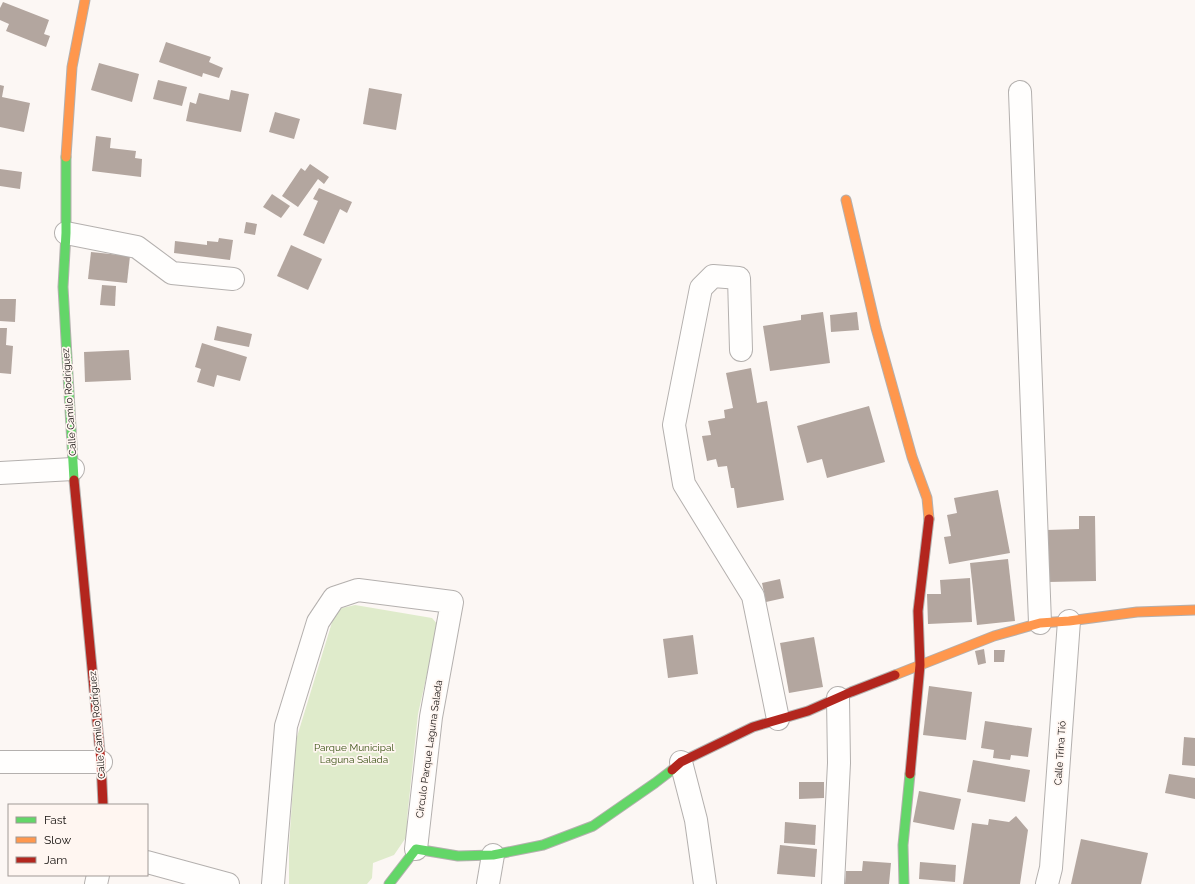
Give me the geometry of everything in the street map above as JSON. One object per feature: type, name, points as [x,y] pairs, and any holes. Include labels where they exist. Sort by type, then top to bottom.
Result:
[{"type":"street","name":"Calle Camilo Rodríguez","points":[[85,0],[72,67],[66,143],[66,233],[63,287],[73,469],[101,762],[103,804]]},
{"type":"street","points":[[1020,92],[1040,623]]},
{"type":"street","points":[[846,200],[876,328],[912,457],[927,498],[929,520],[918,611],[920,665],[903,845],[904,884]]},
{"type":"street","points":[[66,233],[137,247],[172,273],[233,279]]},
{"type":"street","points":[[741,350],[739,278],[713,276],[701,288],[674,425],[684,484],[753,596],[778,720]]},
{"type":"street","points":[[0,473],[73,469]]},
{"type":"street","name":"Circulo Parque Laguna Salada","points":[[273,884],[286,726],[318,622],[334,598],[358,590],[452,602],[431,717],[416,849]]},
{"type":"street","points":[[389,884],[416,849],[458,856],[493,855],[543,845],[593,826],[655,783],[681,762],[754,727],[808,710],[994,636],[1040,623],[1069,621],[1137,612],[1195,610]]},
{"type":"street","name":"Calle Trina Tió","points":[[1047,884],[1051,868],[1069,621]]},
{"type":"street","points":[[833,884],[839,763],[838,698]]},
{"type":"street","points":[[0,762],[101,762]]},
{"type":"street","points":[[681,762],[696,820],[705,884]]},
{"type":"street","points":[[488,884],[493,855]]},
{"type":"street","points":[[148,862],[228,884]]},
{"type":"green space","name":"Parque Municipal Laguna Salada","points":[[355,605],[432,618],[438,625],[418,714],[407,819],[407,836],[394,855],[373,863],[372,878],[367,884],[289,884],[289,847],[296,740],[333,619],[338,609]]},
{"type":"building","points":[[3,2],[49,20],[44,34],[50,36],[46,47],[6,31],[9,24],[0,20],[0,8]]},
{"type":"building","points":[[166,42],[211,57],[209,62],[223,68],[219,78],[203,73],[202,77],[159,62]]},
{"type":"building","points":[[99,63],[139,74],[132,102],[91,90]]},
{"type":"building","points":[[158,80],[187,87],[182,106],[153,99]]},
{"type":"building","points":[[0,85],[4,86],[2,97],[30,103],[24,132],[0,127]]},
{"type":"building","points":[[369,88],[402,94],[396,130],[363,124]]},
{"type":"building","points":[[231,90],[249,94],[241,132],[186,121],[190,102],[196,104],[199,93],[229,100]]},
{"type":"building","points":[[275,112],[300,119],[294,139],[269,132]]},
{"type":"building","points":[[96,136],[111,138],[110,148],[136,151],[135,158],[142,159],[141,177],[92,171]]},
{"type":"building","points":[[310,164],[329,177],[324,184],[318,179],[298,207],[282,196],[301,168],[305,171]]},
{"type":"building","points":[[0,169],[22,172],[20,189],[0,186]]},
{"type":"building","points":[[319,188],[352,202],[347,213],[340,209],[324,244],[303,235],[318,201],[313,199]]},
{"type":"building","points":[[272,194],[290,206],[281,218],[263,207]]},
{"type":"building","points":[[246,222],[257,224],[255,235],[244,233]]},
{"type":"building","points":[[219,238],[233,240],[230,260],[174,253],[175,241],[207,245],[207,241],[218,242]]},
{"type":"building","points":[[291,245],[322,259],[308,290],[277,276]]},
{"type":"building","points":[[91,252],[130,256],[127,283],[88,279]]},
{"type":"building","points":[[102,285],[116,286],[115,306],[100,305]]},
{"type":"building","points":[[0,299],[16,299],[15,322],[0,321]]},
{"type":"building","points":[[823,312],[830,363],[770,371],[763,326],[801,320],[801,315]]},
{"type":"building","points":[[857,312],[859,330],[831,332],[830,315]]},
{"type":"building","points":[[217,326],[252,334],[249,347],[214,340]]},
{"type":"building","points":[[0,328],[7,328],[6,345],[13,346],[11,374],[0,373]]},
{"type":"building","points":[[202,343],[247,357],[240,381],[217,375],[214,387],[197,382],[201,369],[195,367]]},
{"type":"building","points":[[129,350],[131,380],[85,382],[84,352]]},
{"type":"building","points":[[751,368],[757,403],[767,401],[784,500],[737,508],[734,488],[731,488],[727,466],[718,467],[716,459],[707,461],[702,436],[711,435],[708,421],[725,418],[724,410],[733,408],[726,373]]},
{"type":"building","points":[[869,406],[885,462],[827,478],[822,459],[807,463],[797,426]]},
{"type":"building","points":[[998,490],[1010,553],[949,564],[944,537],[951,536],[947,515],[957,513],[954,498]]},
{"type":"building","points":[[1079,516],[1095,516],[1096,581],[1048,582],[1047,530],[1079,529]]},
{"type":"building","points":[[1008,559],[1015,621],[977,625],[970,563]]},
{"type":"building","points":[[970,578],[972,622],[928,624],[927,594],[941,594],[940,580]]},
{"type":"building","points":[[780,579],[784,598],[766,602],[762,583]]},
{"type":"building","points":[[693,635],[698,674],[668,678],[663,639]]},
{"type":"building","points":[[814,637],[823,687],[789,693],[780,643]]},
{"type":"building","points":[[984,649],[986,663],[978,665],[975,651]]},
{"type":"building","points":[[994,650],[1005,650],[1004,662],[994,662]]},
{"type":"building","points":[[929,686],[972,692],[966,740],[923,735]]},
{"type":"building","points":[[985,721],[1032,728],[1028,757],[1011,755],[1010,760],[993,758],[994,750],[981,748]]},
{"type":"building","points":[[1184,737],[1195,738],[1195,766],[1182,765]]},
{"type":"building","points":[[973,760],[1030,770],[1025,802],[967,792]]},
{"type":"building","points":[[1169,774],[1195,778],[1195,799],[1165,793]]},
{"type":"building","points":[[799,782],[824,782],[824,798],[799,799]]},
{"type":"building","points":[[919,791],[961,799],[954,830],[913,822]]},
{"type":"building","points":[[1016,816],[1028,830],[1020,884],[963,884],[972,823],[988,825],[989,819],[1009,822]]},
{"type":"building","points":[[785,822],[816,825],[815,845],[784,843]]},
{"type":"building","points":[[1081,839],[1148,853],[1141,884],[1071,884]]},
{"type":"building","points":[[780,845],[817,849],[815,877],[777,874]]},
{"type":"building","points":[[863,861],[891,863],[889,884],[845,884],[846,871],[862,871]]},
{"type":"building","points":[[920,862],[956,865],[955,882],[919,879]]},
{"type":"traffic: fast","points":[[66,157],[66,233],[63,287],[74,480]]},
{"type":"traffic: fast","points":[[389,884],[416,849],[458,856],[493,855],[543,845],[593,826],[672,770]]},
{"type":"traffic: fast","points":[[904,884],[903,845],[910,774]]},
{"type":"traffic: slow","points":[[66,157],[72,67],[85,0]]},
{"type":"traffic: slow","points":[[846,200],[876,328],[912,457],[927,498],[929,519]]},
{"type":"traffic: slow","points":[[895,675],[994,636],[1040,623],[1069,621],[1137,612],[1195,610]]},
{"type":"traffic: jam","points":[[74,480],[101,762],[103,804]]},
{"type":"traffic: jam","points":[[910,774],[920,665],[918,611],[929,519]]},
{"type":"traffic: jam","points":[[672,770],[681,762],[753,727],[808,711],[895,675]]}]
